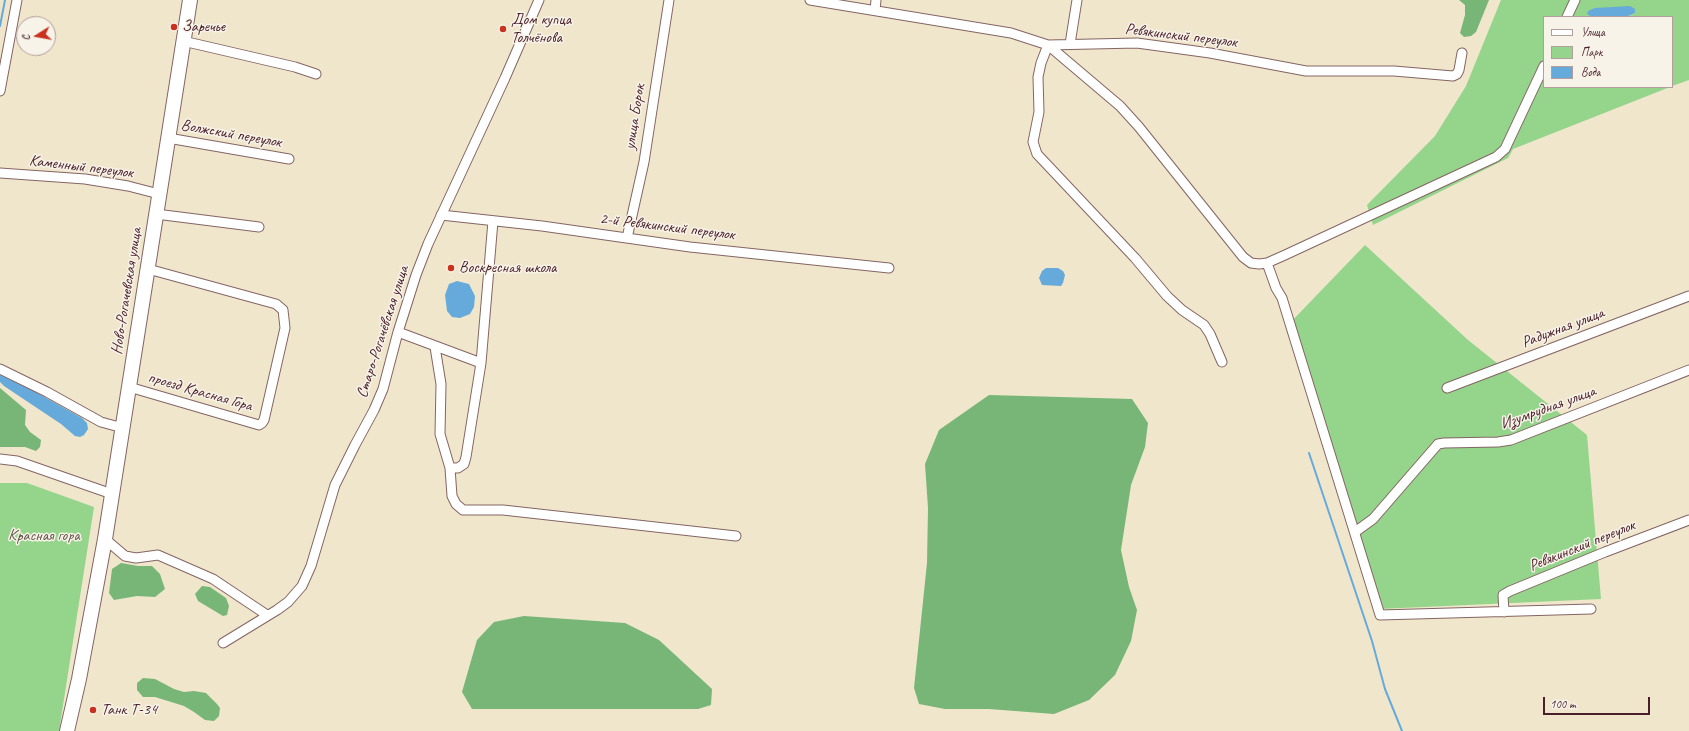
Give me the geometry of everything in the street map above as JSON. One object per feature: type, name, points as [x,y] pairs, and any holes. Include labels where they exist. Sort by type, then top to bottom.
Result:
[{"type":"main road","name":"Ново-Рогачевская улица","points":[[68,729],[78,684],[105,539],[190,0]]},
{"type":"street","points":[[0,91],[17,0]]},
{"type":"street","name":"Старо-Рогачёвская улица","points":[[223,643],[288,602],[302,586],[311,566],[335,485],[374,410],[383,389],[398,332],[416,275],[441,215],[505,78],[539,0]]},
{"type":"street","name":"улица Борок","points":[[627,238],[644,162],[669,0]]},
{"type":"street","name":"Ревякинский переулок","points":[[810,0],[1011,33],[1048,45],[1137,43],[1210,53],[1306,71],[1394,71],[1453,76],[1457,74],[1459,70],[1462,53]]},
{"type":"street","points":[[875,10],[876,0]]},
{"type":"street","points":[[1070,44],[1077,0]]},
{"type":"street","points":[[1567,16],[1575,0]]},
{"type":"street","points":[[183,42],[295,67],[316,74]]},
{"type":"street","points":[[1222,362],[1210,334],[1204,325],[1182,310],[1167,296],[1135,258],[1037,154],[1033,142],[1039,112],[1038,77],[1041,63],[1048,45],[1120,106],[1139,127],[1243,257],[1251,263],[1266,262],[1496,157],[1505,149],[1543,68]]},
{"type":"street","name":"Волжский переулок","points":[[168,138],[289,159]]},
{"type":"street","name":"Каменный переулок","points":[[0,173],[85,179],[128,186],[159,194]]},
{"type":"street","points":[[156,214],[259,227]]},
{"type":"street","name":"2-й Ревякинский переулок","points":[[441,215],[542,226],[690,247],[889,268]]},
{"type":"street","points":[[450,468],[458,468],[464,464],[466,457],[481,363],[493,221]]},
{"type":"street","points":[[1266,262],[1276,288],[1282,298],[1380,615],[1591,609]]},
{"type":"street","name":"проезд Красная Гора","points":[[129,387],[259,425],[262,423],[285,328],[283,310],[276,304],[148,269]]},
{"type":"street","name":"Радужная улица","points":[[1447,388],[1689,296]]},
{"type":"street","points":[[398,332],[481,363]]},
{"type":"street","points":[[435,347],[441,384],[440,434],[450,468],[452,496],[456,504],[463,510],[503,510],[736,536]]},
{"type":"street","points":[[0,369],[47,392],[101,422],[123,428]]},
{"type":"street","name":"Изумрудная улица","points":[[1355,532],[1373,519],[1438,444],[1454,442],[1498,442],[1511,440],[1689,370]]},
{"type":"street","points":[[0,459],[24,463],[112,494]]},
{"type":"street","name":"Ревякинский переулок","points":[[1504,612],[1503,595],[1510,591],[1605,552],[1689,520]]},
{"type":"street","points":[[105,539],[125,556],[136,558],[158,555],[213,579],[267,615]]},
{"type":"green space","points":[[1459,0],[1489,0],[1476,32],[1471,36],[1464,37],[1460,33],[1465,15],[1465,5]]},
{"type":"green space","points":[[1501,0],[1689,0],[1689,80],[1673,86],[1673,16],[1628,16],[1635,13],[1589,11],[1588,14],[1591,16],[1543,16],[1543,88],[1667,88],[1513,149],[1508,158],[1373,225],[1367,205],[1435,136],[1466,86]]},
{"type":"green space","points":[[1365,245],[1468,340],[1587,435],[1601,599],[1379,609],[1288,325]]},
{"type":"green space","points":[[0,388],[26,410],[25,425],[30,432],[41,440],[40,447],[36,451],[25,447],[0,447]]},
{"type":"green space","points":[[989,395],[1132,399],[1148,423],[1145,447],[1131,485],[1121,550],[1129,587],[1137,610],[1131,641],[1115,675],[1089,700],[1054,714],[989,709],[945,709],[919,704],[914,688],[927,563],[928,508],[925,464],[939,430]]},
{"type":"green space","name":"Красная гора","points":[[0,483],[27,483],[94,507],[59,731],[0,731]]},
{"type":"green space","points":[[121,563],[138,566],[152,566],[160,574],[165,589],[155,597],[137,596],[114,600],[109,593],[112,569]]},
{"type":"green space","points":[[202,586],[210,587],[226,598],[229,606],[227,615],[223,616],[198,601],[195,594]]},
{"type":"green space","points":[[524,616],[625,623],[659,640],[712,689],[711,705],[698,709],[472,709],[462,692],[477,640],[494,622]]},
{"type":"green space","points":[[143,678],[155,679],[174,689],[184,692],[194,691],[206,693],[220,708],[219,716],[214,721],[205,720],[184,706],[155,697],[143,697],[137,690],[137,683]]},
{"type":"water","points":[[1630,6],[1635,9],[1635,13],[1628,16],[1590,16],[1587,14],[1588,11],[1595,8]]},
{"type":"water","points":[[1046,268],[1058,268],[1063,271],[1065,275],[1061,286],[1042,285],[1039,278],[1042,271]]},
{"type":"water","points":[[457,281],[469,284],[475,296],[474,307],[470,314],[460,318],[452,317],[447,311],[445,295],[449,284]]},
{"type":"water","points":[[0,375],[5,375],[82,418],[87,423],[88,429],[84,435],[80,437],[75,436],[61,424],[4,386],[0,382]]},
{"type":"waterway","points":[[0,26],[5,0]]},
{"type":"waterway","points":[[1309,453],[1372,641],[1385,689],[1402,731]]},
{"type":"place","name":"Заречье","points":[[174,27]]},
{"type":"place","name":"Дом купца Толчёнова","points":[[503,29]]},
{"type":"place","name":"Воскресная школа","points":[[451,268]]},
{"type":"place","name":"Танк Т-34","points":[[93,710]]}]
